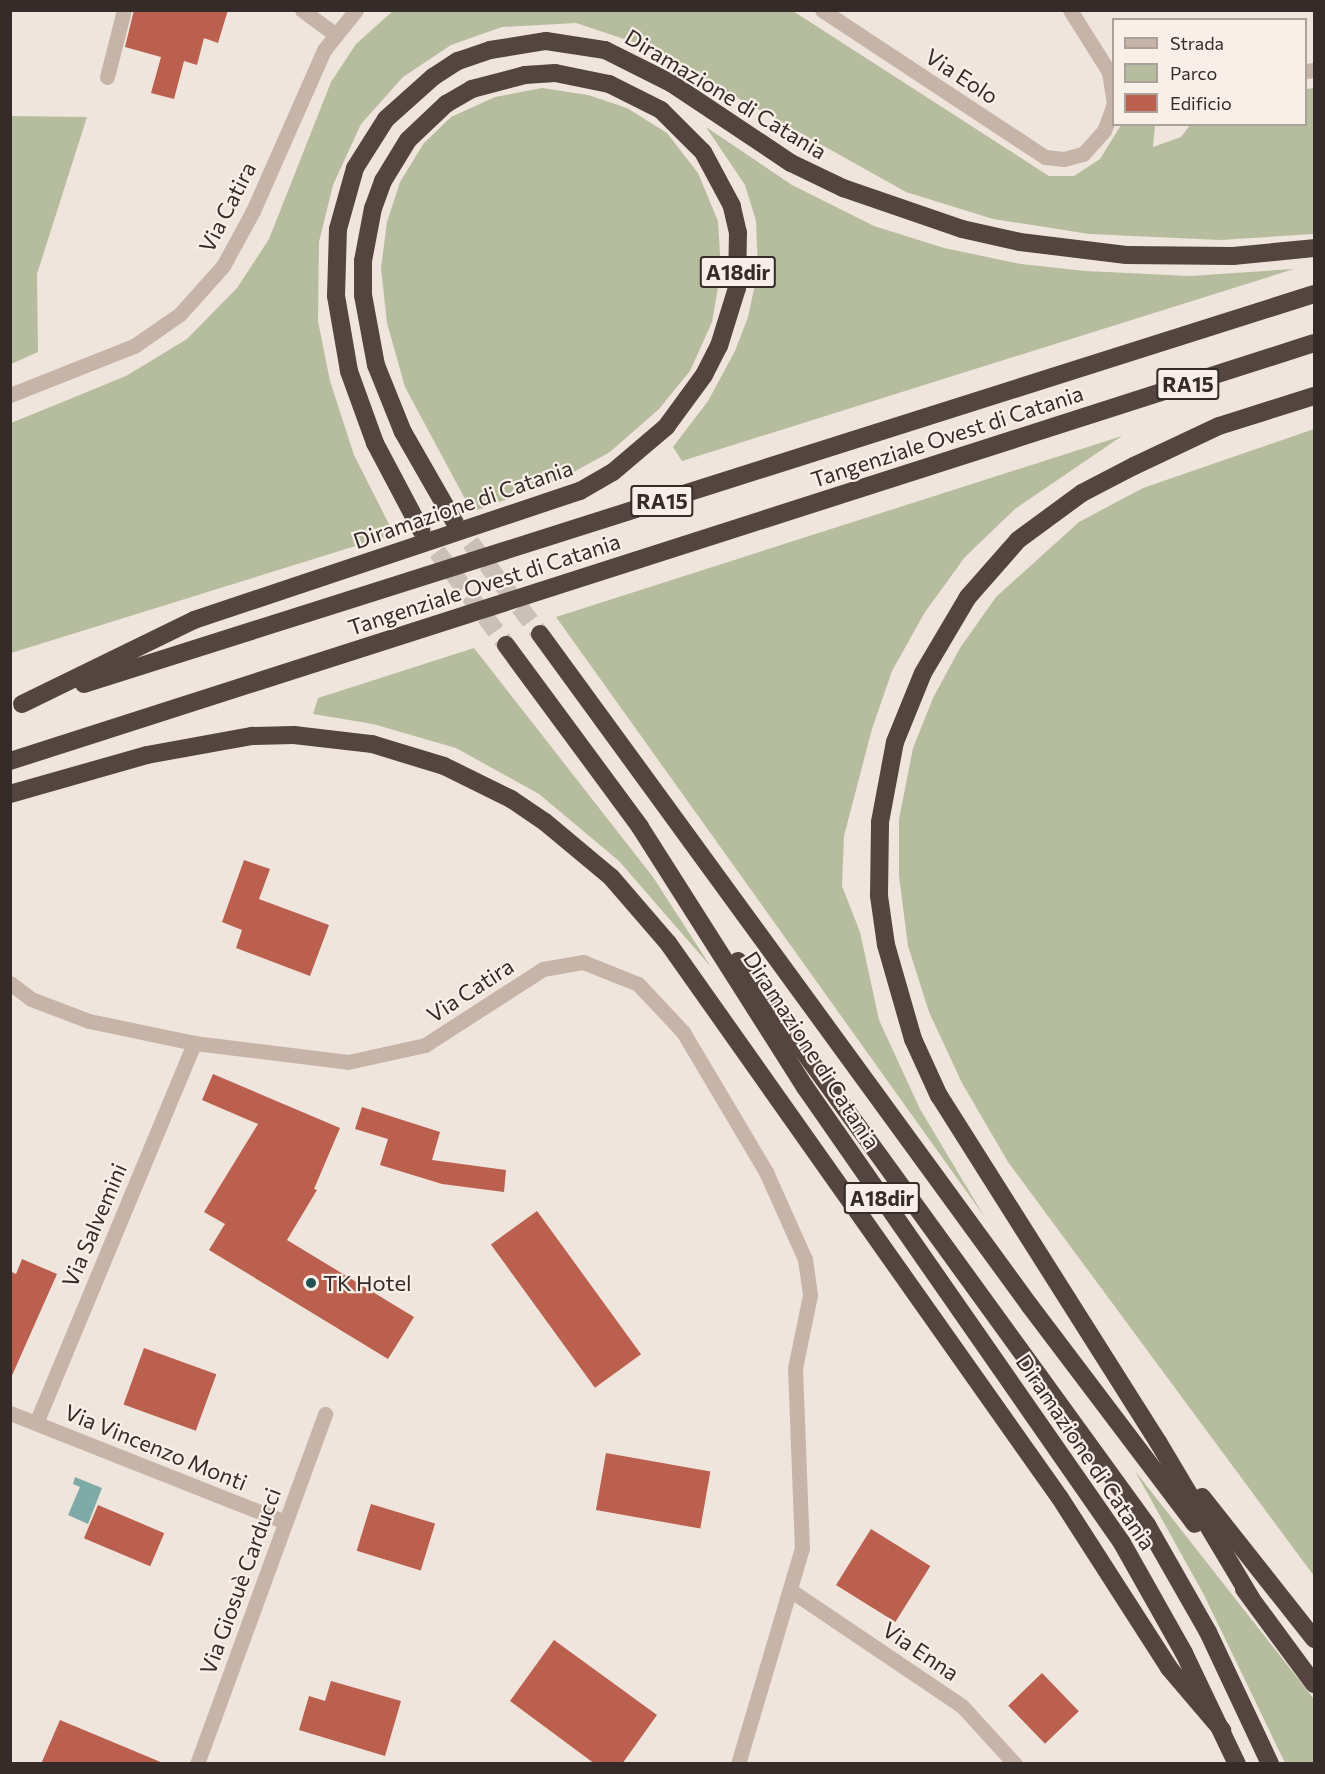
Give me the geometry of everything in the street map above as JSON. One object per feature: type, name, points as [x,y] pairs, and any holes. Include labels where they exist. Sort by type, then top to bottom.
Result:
[{"type":"highway","name":"Diramazione di Catania","points":[[421,530],[375,443],[349,371],[336,296],[338,229],[355,168],[386,120],[434,77],[458,61],[490,50],[546,42],[605,50],[671,83],[791,163],[843,188],[962,229],[1020,242],[1126,255],[1233,256],[1314,248]]},
{"type":"highway","name":"Diramazione di Catania","points":[[16,705],[195,620],[580,491],[613,472],[666,428],[704,375],[719,346],[737,288],[738,233],[732,206],[703,152],[661,110],[609,84],[555,73],[525,75],[472,89],[446,104],[408,140],[383,181],[373,208],[365,244],[363,295],[376,365],[403,432],[454,521]]},
{"type":"highway","name":"Tangenziale Ovest di Catania","points":[[16,705],[1314,294]]},
{"type":"highway","name":"Tangenziale Ovest di Catania","points":[[10,761],[1314,343]]},
{"type":"highway","points":[[1251,1598],[1158,1442],[987,1179],[939,1096],[917,1048],[886,945],[879,896],[880,822],[895,742],[923,673],[968,597],[1018,540],[1082,493],[1134,466],[1219,426],[1314,396]]},
{"type":"highway","name":"Diramazione di Catania","points":[[540,634],[1030,1306],[1314,1684]]},
{"type":"highway","name":"Diramazione di Catania","points":[[506,645],[640,827],[805,1087],[1122,1543],[1222,1730],[1237,1764]]},
{"type":"highway","points":[[10,794],[194,745],[252,736],[294,735],[372,744],[444,766],[511,799],[562,835],[611,877],[675,952],[1060,1498],[1169,1668],[1222,1730]]},
{"type":"highway","points":[[640,827],[1147,1525],[1208,1632],[1270,1764]]},
{"type":"highway","points":[[1030,1306],[1158,1442],[1314,1639]]},
{"type":"street","points":[[107,77],[124,10]]},
{"type":"street","points":[[302,10],[336,35]]},
{"type":"street","name":"Via Catira","points":[[10,395],[134,346],[180,314],[223,266],[253,211],[324,50],[356,10]]},
{"type":"street","name":"Via Eolo","points":[[822,10],[1045,157],[1064,159],[1083,154],[1104,131],[1112,106]]},
{"type":"street","points":[[1070,10],[1111,82]]},
{"type":"street","name":"Via Catira","points":[[10,983],[31,999],[57,1012],[194,1043],[348,1062],[425,1045],[543,969],[583,962],[638,984],[684,1032],[766,1172],[806,1259],[810,1295],[795,1368],[802,1548],[738,1764]]},
{"type":"street","name":"Via Salvemini","points":[[36,1423],[194,1043]]},
{"type":"street","name":"Via Vincenzo Monti","points":[[10,1413],[285,1522]]},
{"type":"street","name":"Via Giosuè Carducci","points":[[197,1764],[325,1414]]},
{"type":"street","name":"Via Enna","points":[[790,1590],[962,1706],[1015,1764]]},
{"type":"green space","points":[[394,10],[793,11],[1049,176],[1074,176],[1100,159],[1120,126],[1155,126],[1153,147],[1181,137],[1189,126],[1307,126],[1307,89],[1314,88],[1314,234],[1220,240],[1089,234],[993,219],[906,192],[645,46],[576,23],[502,27],[451,45],[403,77],[361,124],[333,185],[319,242],[318,321],[330,381],[354,455],[394,534],[11,653],[11,423],[126,376],[187,339],[237,288],[269,239],[331,82],[356,44]]},
{"type":"green space","points":[[542,88],[588,95],[627,108],[667,133],[698,173],[718,221],[721,270],[712,322],[690,371],[659,409],[610,452],[561,479],[472,512],[405,387],[387,323],[381,268],[387,222],[400,182],[424,143],[451,117],[495,97]]},
{"type":"green space","points":[[11,116],[87,117],[37,274],[38,352],[11,364]]},
{"type":"green space","points":[[706,127],[792,185],[874,226],[944,248],[1021,264],[1086,271],[1190,276],[1294,269],[682,461],[673,447],[708,401],[735,351],[748,317],[758,270],[756,221],[745,185]]},
{"type":"green space","points":[[1314,429],[1314,1576],[1008,1162],[962,1083],[929,1012],[908,946],[899,876],[899,819],[913,748],[933,698],[960,648],[996,597],[1079,522],[1143,488]]},
{"type":"green space","points":[[1122,436],[1015,509],[965,557],[925,612],[892,671],[872,729],[844,836],[842,886],[860,932],[879,1020],[920,1109],[984,1216],[556,617]]},
{"type":"green space","points":[[474,648],[653,877],[711,967],[619,861],[539,794],[456,748],[373,724],[313,714],[318,698]]},
{"type":"green space","points":[[1135,1471],[1314,1699],[1314,1763],[1285,1763],[1203,1593]]},
{"type":"water","points":[[75,1477],[102,1488],[88,1524],[68,1515],[80,1487],[73,1484]]},
{"type":"building","points":[[134,10],[228,10],[218,43],[204,38],[197,65],[184,61],[174,99],[151,93],[161,57],[125,47]]},
{"type":"building","points":[[244,860],[270,869],[259,899],[329,925],[310,976],[236,948],[242,930],[222,922]]},
{"type":"building","name":"TK Hotel","points":[[213,1074],[340,1128],[314,1189],[317,1190],[287,1240],[414,1317],[388,1359],[209,1250],[225,1224],[204,1212],[258,1124],[202,1100]]},
{"type":"building","points":[[362,1107],[440,1132],[432,1160],[506,1170],[504,1192],[442,1184],[380,1165],[388,1139],[355,1129]]},
{"type":"building","points":[[537,1211],[641,1354],[595,1388],[491,1245]]},
{"type":"building","points":[[22,1259],[57,1274],[10,1380],[10,1271],[16,1274]]},
{"type":"building","points":[[144,1348],[216,1374],[196,1431],[123,1404]]},
{"type":"building","points":[[606,1453],[710,1471],[700,1529],[596,1510]]},
{"type":"building","points":[[371,1504],[435,1524],[421,1570],[357,1551]]},
{"type":"building","points":[[98,1505],[164,1533],[150,1566],[84,1538]]},
{"type":"building","points":[[871,1529],[930,1566],[895,1622],[836,1585]]},
{"type":"building","points":[[554,1640],[657,1715],[622,1764],[595,1764],[510,1701]]},
{"type":"building","points":[[1042,1673],[1079,1711],[1045,1744],[1008,1706]]},
{"type":"building","points":[[331,1681],[401,1701],[385,1756],[299,1730],[309,1696],[325,1701]]},
{"type":"building","points":[[60,1720],[163,1763],[163,1764],[41,1764]]},
{"type":"tunnel","points":[[454,521],[540,634]]},
{"type":"tunnel","points":[[421,530],[506,645]]},
{"type":"place","name":"TK Hotel","points":[[311,1283]]}]
